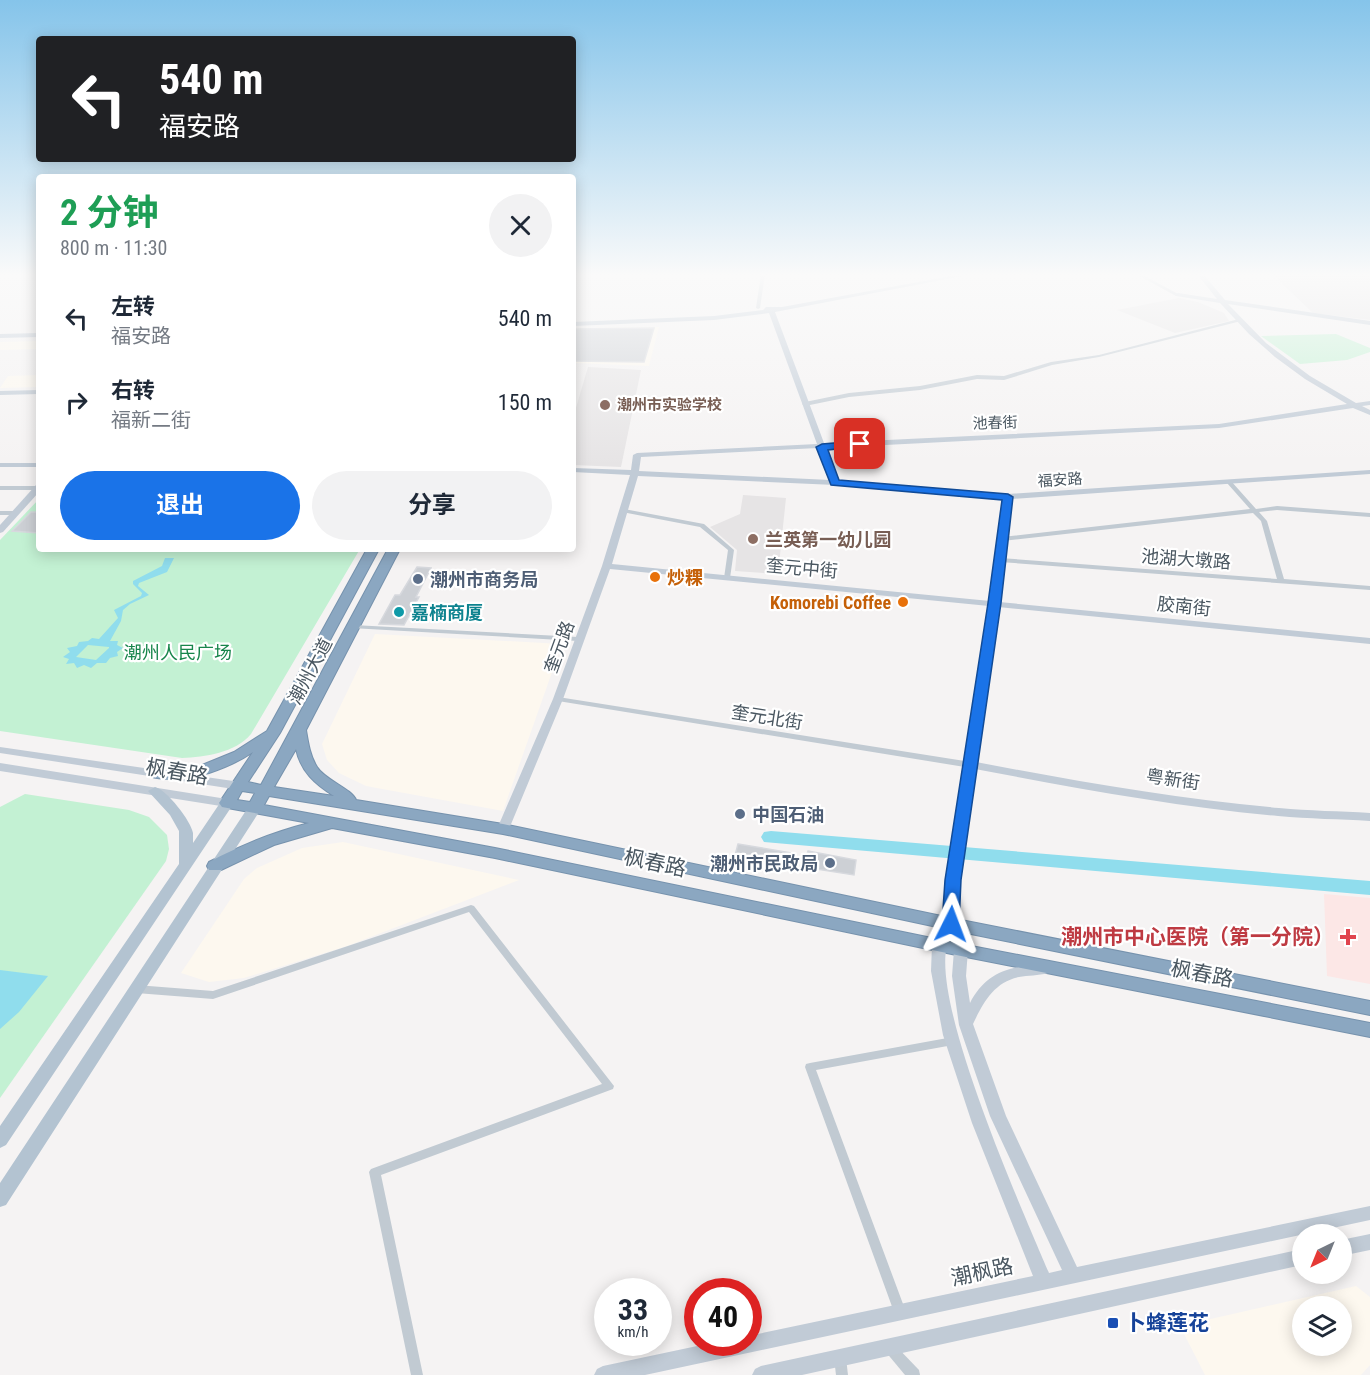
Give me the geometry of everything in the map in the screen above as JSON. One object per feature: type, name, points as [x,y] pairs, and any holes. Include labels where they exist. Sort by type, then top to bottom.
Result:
[{"type":"highway","name":"潮州大道","points":[[227,803],[273,733],[371,552]]},
{"type":"highway","name":"潮州大道","points":[[254,809],[299,730],[392,552]]},
{"type":"highway","points":[[299,730],[304,760],[319,781],[356,803]]},
{"type":"highway","points":[[156,775],[205,769],[239,755],[273,733]]},
{"type":"highway","name":"枫春路","points":[[240,786],[356,803],[504,829],[951,924],[1370,1008]]},
{"type":"highway","name":"枫春路","points":[[227,803],[495,853],[961,950],[1370,1030]]},
{"type":"highway","points":[[215,866],[244,850],[280,836],[308,828],[339,824]]},
{"type":"main road","points":[[155,791],[175,812],[186,831],[185,864]]},
{"type":"main road","points":[[0,1140],[227,803]]},
{"type":"main road","points":[[0,1199],[254,809]]},
{"type":"street","points":[[781,338],[835,483]]},
{"type":"street","points":[[805,404],[849,395],[920,388],[977,377],[1004,378],[1051,364],[1099,356],[1168,338]]},
{"type":"street","points":[[1257,338],[1303,373],[1370,413]]},
{"type":"street","points":[[0,394],[36,392]]},
{"type":"street","name":"池春街","points":[[635,473],[637,455],[1219,426],[1370,403]]},
{"type":"street","points":[[0,465],[36,465]]},
{"type":"street","name":"福安路","points":[[576,470],[835,483],[1008,497],[1370,472]]},
{"type":"street","name":"奎元路","points":[[504,829],[558,699],[578,639],[608,566],[635,473]]},
{"type":"street","points":[[1229,482],[1264,521],[1281,581]]},
{"type":"street","points":[[0,488],[36,488]]},
{"type":"street","points":[[0,530],[36,490]]},
{"type":"street","points":[[1008,497],[953,880],[951,924],[961,950],[960,976],[966,1025],[998,1116],[1073,1276]]},
{"type":"street","points":[[1002,539],[1277,508],[1370,515]]},
{"type":"street","points":[[624,511],[702,525],[731,550],[727,578]]},
{"type":"street","points":[[0,513],[15,513]]},
{"type":"street","name":"池湖大墩路","points":[[1000,560],[1370,588]]},
{"type":"street","name":"奎元中街","points":[[608,566],[994,603]]},
{"type":"street","name":"胶南街","points":[[994,603],[1370,641]]},
{"type":"street","points":[[353,627],[578,639]]},
{"type":"street","name":"奎元北街","points":[[558,699],[971,765]]},
{"type":"street","name":"枫春路","points":[[0,750],[240,786]]},
{"type":"street","name":"粤新街","points":[[971,765],[1052,780],[1210,803],[1279,812],[1370,818]]},
{"type":"street","name":"枫春路","points":[[0,767],[227,803]]},
{"type":"street","points":[[136,989],[213,995],[471,908],[609,1086],[375,1172],[417,1375]]},
{"type":"street","points":[[951,924],[939,945],[938,971],[953,1041],[980,1123],[1044,1282]]},
{"type":"street","points":[[966,1025],[988,984],[1016,970],[1056,969]]},
{"type":"street","points":[[900,1312],[810,1067],[953,1041]]},
{"type":"street","name":"潮枫路","points":[[603,1375],[1370,1213]]},
{"type":"street","points":[[1352,1246],[1370,1242]]},
{"type":"street","points":[[761,1375],[841,1366],[889,1347],[1292,1259]]},
{"type":"street","points":[[889,1347],[914,1375]]},
{"type":"shaded area","points":[[576,338],[656,338],[649,366],[576,363]]},
{"type":"shaded area","points":[[36,341],[36,349],[0,350],[0,342]]},
{"type":"shaded area","name":"潮州市实验学校","points":[[588,367],[641,370],[621,467],[576,465],[576,408]]},
{"type":"shaded area","points":[[36,375],[36,387],[0,388],[8,376]]},
{"type":"shaded area","name":"兰英第一幼儿园","points":[[743,495],[786,498],[778,574],[735,571],[737,550],[710,527],[740,514]]},
{"type":"shaded area","points":[[375,634],[562,644],[503,811],[366,786],[339,773],[327,760],[322,744]]},
{"type":"shaded area","points":[[343,842],[519,880],[347,946],[244,978],[209,982],[181,973],[244,879],[257,868],[302,848]]},
{"type":"shaded area","name":"潮州市中心医院（第一分院）","points":[[1324,894],[1370,898],[1370,984],[1327,976]]},
{"type":"shaded area","points":[[1356,1286],[1370,1297],[1370,1365],[1361,1375],[1205,1375],[1180,1326],[1292,1301],[1292,1356],[1352,1356],[1352,1296],[1312,1296]]},
{"type":"green space","points":[[1264,338],[1346,338],[1370,348],[1370,352],[1347,360],[1300,364]]},
{"type":"green space","name":"潮州人民广场","points":[[36,502],[36,552],[358,552],[251,734],[237,746],[228,750],[210,755],[182,758],[0,731],[0,540]]},
{"type":"green space","points":[[25,794],[129,810],[149,817],[167,835],[169,849],[166,861],[0,1098],[0,807]]},
{"type":"water","points":[[165,558],[174,558],[167,572],[139,583],[138,586],[149,595],[123,610],[121,621],[110,641],[118,641],[117,645],[123,648],[117,652],[118,656],[110,658],[106,663],[97,663],[91,668],[84,665],[77,668],[74,663],[66,664],[69,659],[63,657],[70,652],[67,648],[77,646],[79,642],[92,638],[99,639],[118,618],[114,610],[141,596],[142,593],[133,581],[162,566]],"holes":[[[88,645],[109,647],[96,660],[76,657]]]},
{"type":"water","points":[[0,970],[48,976],[19,1012],[0,1029]]},
{"type":"building","points":[[576,338],[651,338],[644,362],[576,361]]},
{"type":"building","points":[[31,512],[36,512],[36,533],[12,531]]},
{"type":"building","name":"嘉楠商厦","points":[[417,567],[431,568],[404,625],[379,624],[395,595],[400,595]]},
{"type":"building","points":[[738,844],[792,853],[789,868],[734,859]]},
{"type":"building","name":"潮州市民政局","points":[[808,851],[856,860],[854,875],[803,867]]},
{"type":"waterway","points":[[771,837],[1370,888]]},
{"type":"place","name":"潮州市实验学校","points":[[605,405]]},
{"type":"place","name":"兰英第一幼儿园","points":[[753,539]]},
{"type":"place","name":"炒粿","points":[[655,577]]},
{"type":"place","name":"潮州市商务局","points":[[418,579]]},
{"type":"place","name":"Komorebi Coffee","points":[[903,602]]},
{"type":"place","name":"嘉楠商厦","points":[[399,612]]},
{"type":"place","name":"中国石油","points":[[740,814]]},
{"type":"place","name":"潮州市民政局","points":[[830,863]]},
{"type":"place","name":"潮州市中心医院（第一分院）","points":[[1348,937]]},
{"type":"place","name":"卜蜂莲花","points":[[1113,1323]]},
{"type":"route","points":[[860,444],[822,447],[835,483],[972,492],[1008,497],[953,880],[951,924]]}]
